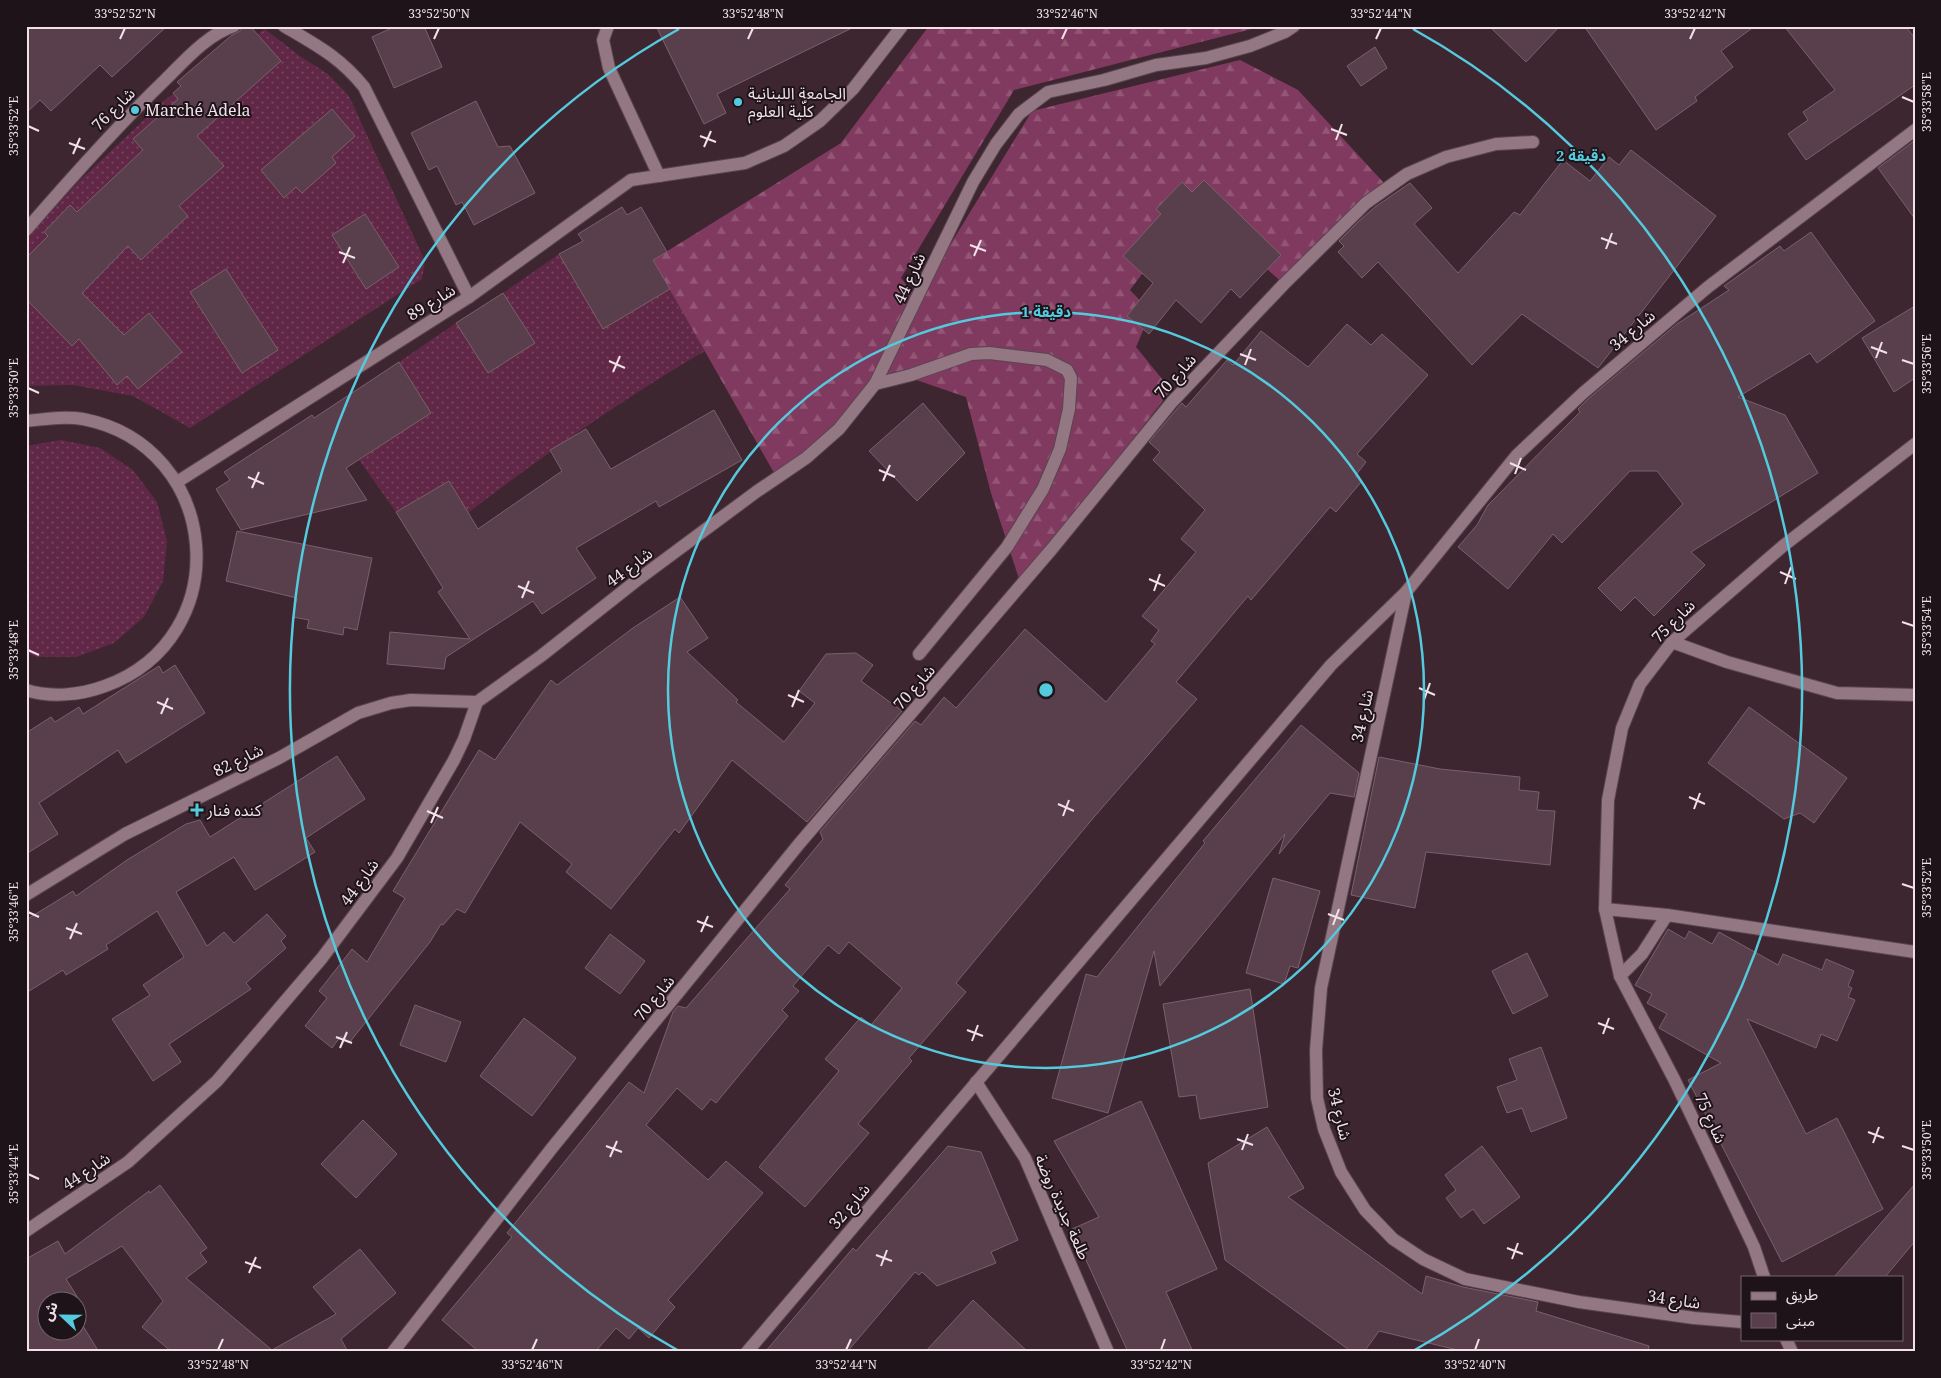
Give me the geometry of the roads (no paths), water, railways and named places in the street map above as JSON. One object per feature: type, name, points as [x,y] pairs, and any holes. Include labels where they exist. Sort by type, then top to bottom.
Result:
[{"type":"street","name":"شارع 76","points":[[26,230],[113,130],[184,61],[222,30],[234,26]]},
{"type":"street","name":"شارع 89","points":[[177,482],[469,297],[364,87],[349,68],[319,45],[284,26]]},
{"type":"street","points":[[608,26],[603,40],[609,68],[659,176]]},
{"type":"street","points":[[469,297],[631,180],[745,163],[784,146],[820,121],[853,89],[902,26]]},
{"type":"street","name":"شارع 44","points":[[26,1231],[128,1162],[217,1081],[322,958],[402,850],[454,760],[464,739],[477,702],[756,492],[806,458],[839,429],[875,384],[973,182],[996,144],[1019,114],[1048,92],[1104,80],[1156,65],[1206,58],[1250,46],[1294,26]]},
{"type":"street","name":"شارع 34","points":[[976,1082],[1331,665],[1406,592],[1517,455],[1583,393],[1708,287],[1915,130]]},
{"type":"street","name":"شارع 70","points":[[393,1352],[552,1148],[800,844],[1039,564],[1172,402],[1270,298],[1366,202],[1407,174],[1446,157],[1496,144],[1533,142]]},
{"type":"street","points":[[875,384],[911,375],[971,354],[989,353],[1048,360],[1067,370],[1071,378],[1069,409],[1060,449],[1043,489],[1006,547],[918,654]]},
{"type":"street","points":[[26,421],[53,417],[82,419],[110,427],[136,440],[158,459],[177,482],[189,508],[196,537],[197,566],[192,595],[181,622],[164,646],[143,666],[118,681],[90,691],[61,695],[26,690]]},
{"type":"street","name":"شارع 75","points":[[1764,1276],[1754,1247],[1674,1078],[1620,976],[1605,909],[1608,800],[1622,728],[1640,684],[1672,642],[1783,546],[1915,444]]},
{"type":"street","name":"شارع 34","points":[[1406,592],[1322,988],[1316,1050],[1316,1098],[1324,1129],[1341,1172],[1365,1210],[1393,1239],[1423,1259],[1465,1279],[1579,1302],[1694,1318],[1741,1322]]},
{"type":"street","points":[[1672,642],[1727,662],[1838,693],[1915,695]]},
{"type":"street","name":"شارع 82","points":[[26,895],[125,834],[279,758],[358,713],[391,702],[411,700],[477,702]]},
{"type":"street","points":[[1605,909],[1667,915],[1915,952]]},
{"type":"street","points":[[1620,976],[1642,954],[1667,915]]},
{"type":"street","name":"شارع 32","points":[[747,1352],[976,1082]]},
{"type":"street","name":"طلعة جديدة روضة","points":[[976,1082],[1025,1158],[1108,1352]]},
{"type":"street","points":[[1786,1340],[1792,1352]]},
{"type":"place","name":"الجامعة اللبنانية كلّية العلوم","points":[[738,102]]},
{"type":"place","name":"Marché Adela","points":[[135,110]]},
{"type":"place","name":"كنده فنار","points":[[197,810]]}]
